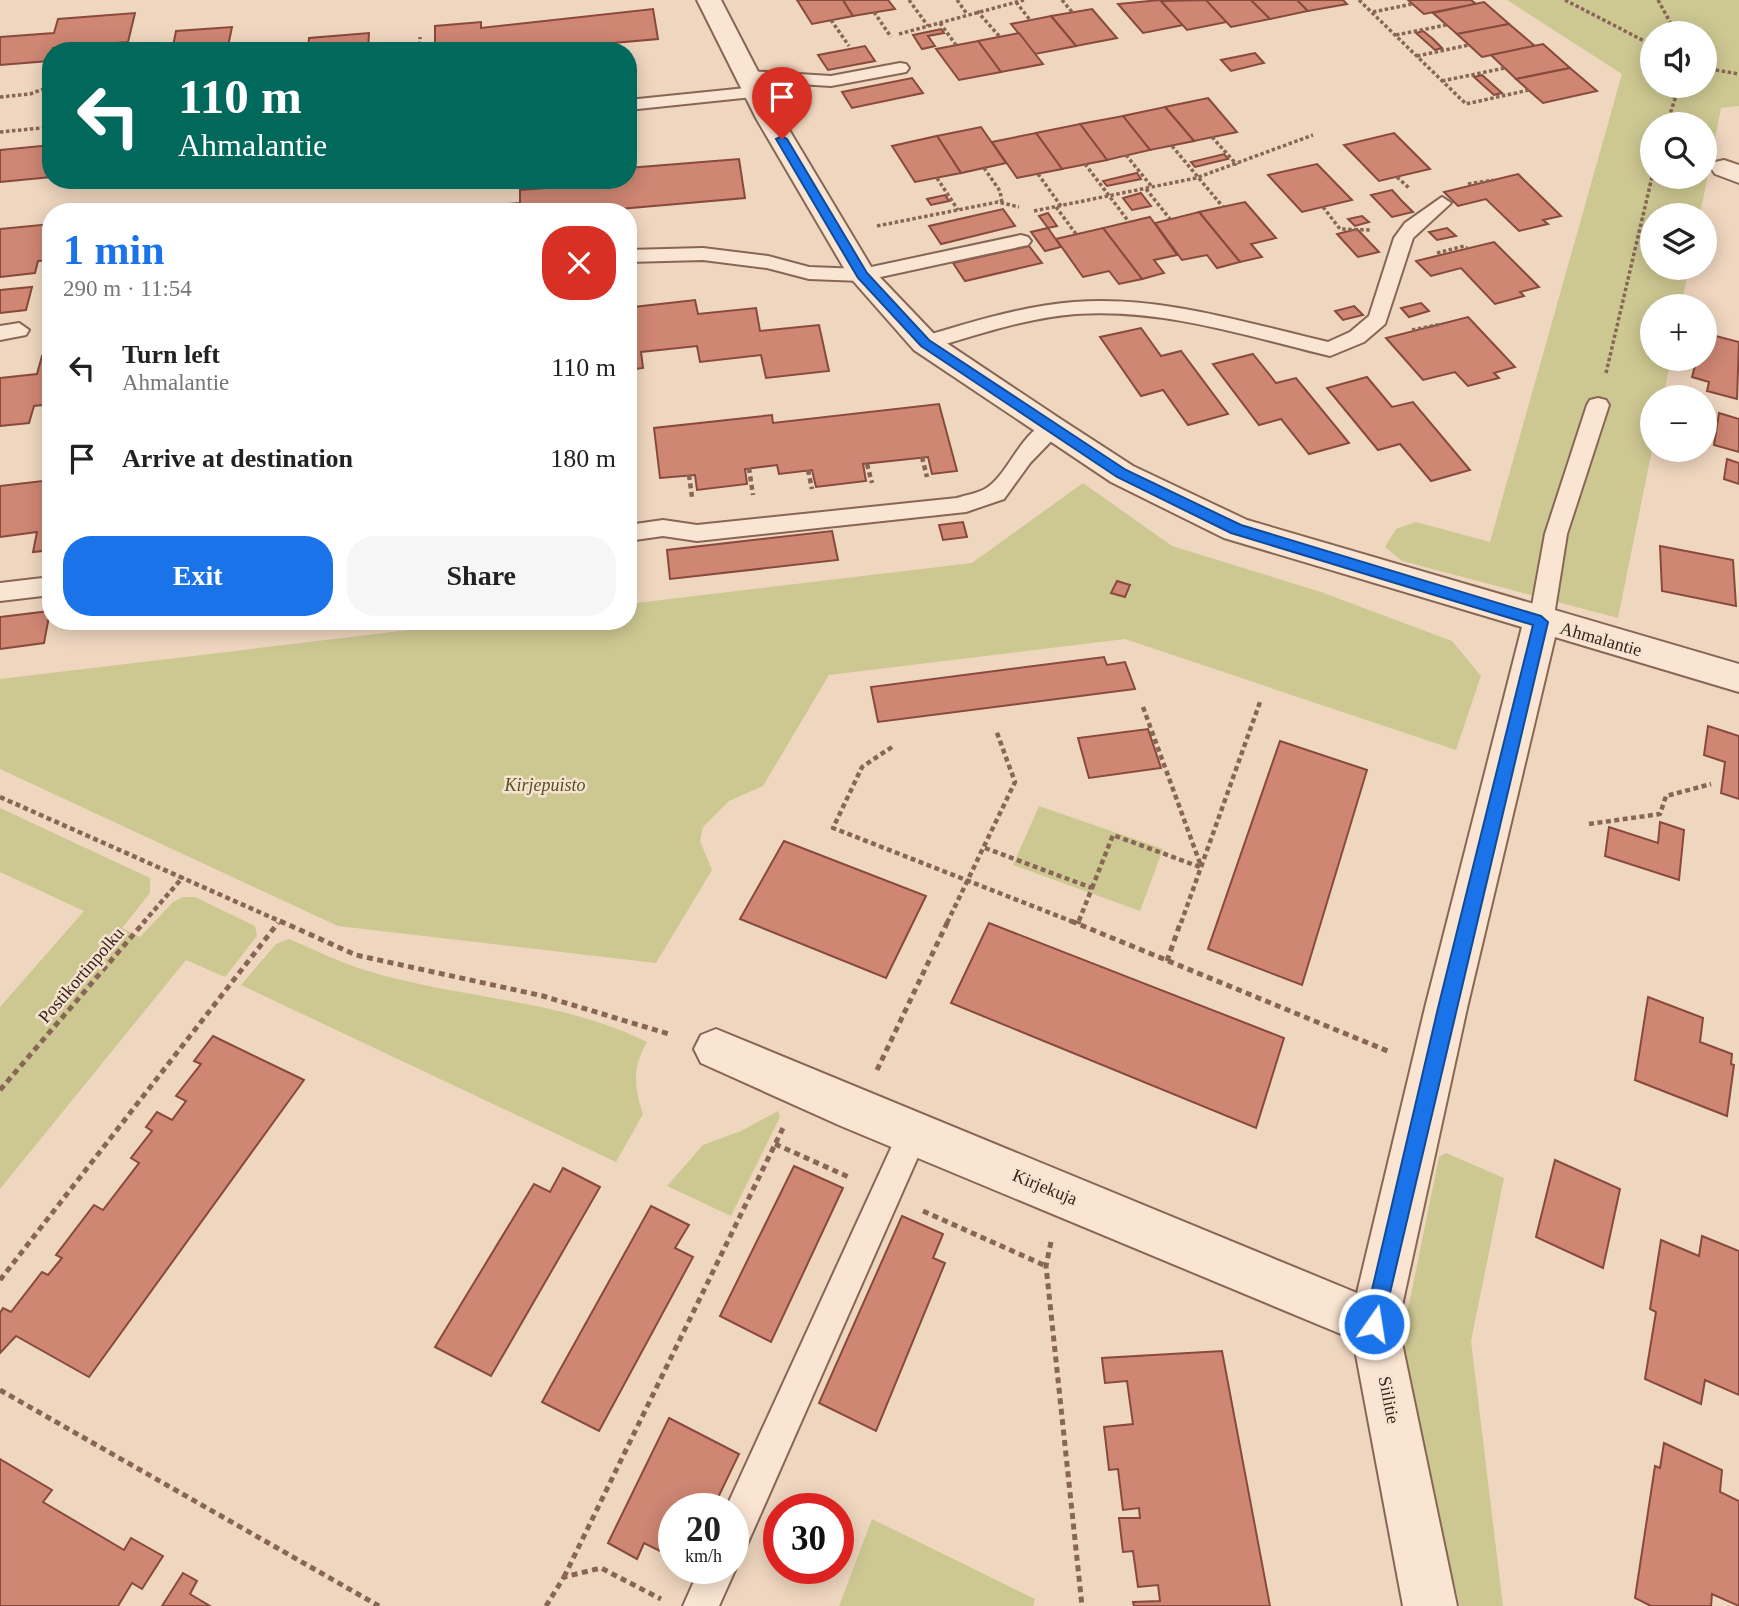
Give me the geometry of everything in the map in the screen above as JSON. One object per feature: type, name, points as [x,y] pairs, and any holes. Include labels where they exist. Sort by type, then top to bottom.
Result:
[{"type":"street","name":"Ahmalantie","points":[[709,0],[752,84],[862,275],[925,343],[1051,428],[1122,474],[1236,529],[1541,622],[1739,678]]},
{"type":"street","name":"Siilitie","points":[[1430,1606],[1374,1324],[1541,622]]},
{"type":"street","name":"Kirjekuja","points":[[716,1049],[857,1111],[1374,1324]]},
{"type":"lane","points":[[637,104],[787,76],[831,81],[900,68]]},
{"type":"lane","points":[[925,343],[1022,314],[1097,307],[1160,312],[1330,349],[1357,337],[1378,319],[1404,238],[1412,226],[1442,203]]},
{"type":"lane","points":[[637,256],[703,254],[768,262],[809,272],[862,275],[1021,241]]},
{"type":"lane","points":[[1541,622],[1556,534],[1598,405]]},
{"type":"lane","points":[[637,532],[663,528],[697,533],[958,506],[996,492],[1051,428]]},
{"type":"lane","points":[[0,592],[42,587]]},
{"type":"lane","points":[[749,1498],[913,1134]]},
{"type":"lane","points":[[701,1606],[711,1584]]},
{"type":"path","points":[[909,0],[928,26]]},
{"type":"path","points":[[957,0],[967,14]]},
{"type":"path","points":[[1000,0],[1004,4]]},
{"type":"path","points":[[886,38],[1024,0]]},
{"type":"path","points":[[1062,0],[1072,12]]},
{"type":"path","points":[[1359,0],[1466,104],[1529,90]]},
{"type":"path","points":[[1564,0],[1640,39]]},
{"type":"path","points":[[1658,0],[1669,21]]},
{"type":"path","points":[[1016,2],[1030,20]]},
{"type":"path","points":[[1372,12],[1412,4]]},
{"type":"path","points":[[977,11],[999,36]]},
{"type":"path","points":[[874,12],[891,37]]},
{"type":"path","points":[[831,20],[849,46],[836,48]]},
{"type":"path","points":[[940,23],[956,45]]},
{"type":"path","points":[[1395,35],[1446,25]]},
{"type":"path","points":[[420,37],[420,42]]},
{"type":"path","points":[[1417,56],[1469,46]]},
{"type":"path","points":[[1442,81],[1505,68]]},
{"type":"path","points":[[1717,70],[1739,74]]},
{"type":"path","points":[[0,97],[30,94],[42,89]]},
{"type":"path","points":[[0,132],[42,128]]},
{"type":"path","points":[[837,235],[958,209],[1002,203],[1036,211],[1197,178],[1313,135]]},
{"type":"path","points":[[1212,137],[1237,165]]},
{"type":"path","points":[[1172,146],[1223,207]]},
{"type":"path","points":[[1126,155],[1153,187]]},
{"type":"path","points":[[1084,164],[1129,222]]},
{"type":"path","points":[[984,168],[1000,191],[1002,203]]},
{"type":"path","points":[[1038,174],[1076,234]]},
{"type":"path","points":[[937,178],[958,209]]},
{"type":"path","points":[[1146,188],[1170,219]]},
{"type":"path","points":[[1598,405],[1649,189]]},
{"type":"path","points":[[1323,207],[1340,229],[1356,227],[1404,238]]},
{"type":"path","points":[[1167,961],[1260,702]]},
{"type":"path","points":[[1143,707],[1201,867]]},
{"type":"path","points":[[857,1111],[1015,782],[996,730]]},
{"type":"path","points":[[892,747],[862,766],[833,828],[1078,924],[1433,1070]]},
{"type":"path","points":[[1589,824],[1660,814],[1666,796],[1679,790],[1711,784]]},
{"type":"path","points":[[0,797],[355,955],[542,996],[716,1049]]},
{"type":"path","points":[[1078,924],[1113,835],[1201,867]]},
{"type":"path","points":[[985,848],[1092,888]]},
{"type":"path","name":"Postikortinpolku","points":[[0,1090],[183,877]]},
{"type":"path","points":[[0,1280],[278,923]]},
{"type":"path","points":[[546,1606],[564,1577],[803,1085]]},
{"type":"path","points":[[1061,1193],[1046,1266],[1082,1606]]},
{"type":"path","points":[[0,1390],[379,1606]]},
{"type":"path","points":[[564,1577],[601,1568],[674,1606]]},
{"type":"green space","points":[[1507,0],[1739,0],[1739,106],[1721,108],[1717,128],[1717,112],[1640,112],[1640,189],[1705,189],[1702,203],[1640,203],[1640,280],[1686,280],[1684,294],[1640,294],[1640,371],[1668,371],[1666,385],[1640,385],[1640,462],[1650,462],[1618,618],[1402,561],[1385,547],[1396,529],[1416,522],[1490,542],[1622,74]]},
{"type":"green space","name":"Kirjepuisto","points":[[1083,483],[1172,546],[1321,592],[1452,641],[1481,676],[1456,750],[1125,639],[829,675],[763,786],[729,801],[703,827],[700,841],[712,870],[656,963],[338,926],[0,769],[0,679],[410,630],[637,630],[637,603],[972,563]]},
{"type":"green space","points":[[1039,806],[1163,849],[1140,911],[1013,865]]},
{"type":"green space","points":[[0,808],[150,878],[150,893],[122,928],[140,937],[173,902],[183,897],[195,897],[255,926],[257,936],[225,977],[186,960],[0,1189],[0,1007],[84,911],[0,872]]},
{"type":"green space","points":[[289,939],[368,971],[438,988],[545,1008],[614,1028],[647,1042],[639,1060],[636,1077],[643,1114],[616,1162],[241,985],[276,944]]},
{"type":"green space","points":[[778,1111],[780,1117],[731,1216],[667,1186],[703,1145],[741,1131]]},
{"type":"green space","points":[[1446,1153],[1504,1178],[1471,1341],[1503,1606],[1460,1606],[1409,1411],[1402,1350],[1406,1345],[1403,1334],[1439,1157]]},
{"type":"green space","points":[[872,1519],[1035,1599],[1033,1606],[839,1606],[847,1584],[854,1584],[854,1566]]},
{"type":"building","points":[[797,0],[843,0],[853,16],[812,24]]},
{"type":"building","points":[[843,0],[888,0],[895,9],[853,16]]},
{"type":"building","points":[[1160,0],[1183,25],[1143,33],[1118,4]]},
{"type":"building","points":[[1206,0],[1227,22],[1187,30],[1161,1]]},
{"type":"building","points":[[1206,0],[1251,0],[1270,19],[1231,27]]},
{"type":"building","points":[[1251,0],[1297,0],[1308,11],[1270,19]]},
{"type":"building","points":[[1297,0],[1343,0],[1347,4],[1308,11]]},
{"type":"building","points":[[1408,0],[1471,0],[1476,4],[1424,14]]},
{"type":"building","points":[[1484,2],[1509,24],[1457,34],[1433,13]]},
{"type":"building","points":[[653,9],[658,39],[624,42],[435,42],[435,26],[481,22],[481,28]]},
{"type":"building","points":[[1092,9],[1117,38],[1076,46],[1051,16]]},
{"type":"building","points":[[135,13],[128,42],[42,42],[42,62],[0,65],[0,37],[54,33],[58,19]]},
{"type":"building","points":[[1051,16],[1076,46],[1035,54],[1011,24]]},
{"type":"building","points":[[1509,24],[1535,46],[1482,57],[1457,34]]},
{"type":"building","points":[[232,27],[229,42],[174,42],[176,31]]},
{"type":"building","points":[[941,29],[944,33],[928,36],[935,46],[922,49],[913,35]]},
{"type":"building","points":[[1423,31],[1442,48],[1435,50],[1416,33]]},
{"type":"building","points":[[369,33],[368,42],[309,42],[309,38]]},
{"type":"building","points":[[1019,33],[1043,64],[1001,72],[978,41]]},
{"type":"building","points":[[978,41],[1001,72],[959,80],[936,49]]},
{"type":"building","points":[[1543,44],[1570,68],[1516,79],[1491,55]]},
{"type":"building","points":[[865,46],[875,61],[828,70],[818,55]]},
{"type":"building","points":[[1255,53],[1264,63],[1231,71],[1221,60]]},
{"type":"building","points":[[1570,68],[1597,91],[1543,103],[1516,79]]},
{"type":"building","points":[[1482,75],[1502,93],[1494,95],[1474,77]]},
{"type":"building","points":[[912,78],[923,93],[852,108],[842,92]]},
{"type":"building","points":[[1208,98],[1237,132],[1194,141],[1165,107]]},
{"type":"building","points":[[1165,107],[1194,141],[1150,150],[1123,116]]},
{"type":"building","points":[[1123,116],[1150,150],[1107,160],[1080,124]]},
{"type":"building","points":[[1080,124],[1107,160],[1062,169],[1036,133]]},
{"type":"building","points":[[981,127],[1006,163],[961,173],[937,136]]},
{"type":"building","points":[[1036,133],[1062,169],[1017,178],[992,142]]},
{"type":"building","points":[[1394,133],[1430,169],[1379,181],[1344,145]]},
{"type":"building","points":[[937,136],[961,173],[915,182],[892,146]]},
{"type":"building","points":[[42,146],[42,178],[0,182],[0,150]]},
{"type":"building","points":[[1224,154],[1228,159],[1195,167],[1191,162]]},
{"type":"building","points":[[739,159],[745,198],[637,207],[637,203],[520,203],[520,190],[637,189],[637,167]]},
{"type":"building","points":[[1317,164],[1352,200],[1302,212],[1268,175]]},
{"type":"building","points":[[1137,173],[1141,179],[1107,186],[1103,181]]},
{"type":"building","points":[[1518,174],[1561,216],[1543,220],[1548,224],[1519,231],[1486,199],[1458,206],[1444,192]]},
{"type":"building","points":[[1392,190],[1413,212],[1392,217],[1371,195]]},
{"type":"building","points":[[1141,193],[1151,206],[1132,210],[1123,198]]},
{"type":"building","points":[[945,195],[949,201],[931,205],[927,199]]},
{"type":"building","points":[[1245,202],[1276,238],[1251,244],[1262,257],[1240,262],[1199,212]]},
{"type":"building","points":[[1003,209],[1015,226],[941,244],[929,226]]},
{"type":"building","points":[[1199,212],[1240,262],[1217,268],[1207,255],[1182,260],[1155,223]]},
{"type":"building","points":[[1048,213],[1057,226],[1048,228],[1039,216]]},
{"type":"building","points":[[1362,216],[1369,222],[1355,226],[1348,219]]},
{"type":"building","points":[[1150,217],[1177,255],[1154,260],[1164,273],[1142,279],[1103,228]]},
{"type":"building","points":[[42,225],[42,261],[38,261],[35,273],[0,277],[0,229]]},
{"type":"building","points":[[1048,228],[1061,247],[1045,251],[1031,232]]},
{"type":"building","points":[[1103,228],[1142,279],[1119,284],[1109,271],[1083,277],[1056,239]]},
{"type":"building","points":[[1447,228],[1456,236],[1437,240],[1429,232]]},
{"type":"building","points":[[1357,229],[1379,252],[1358,257],[1337,234]]},
{"type":"building","points":[[1494,242],[1539,287],[1520,292],[1524,296],[1495,304],[1461,268],[1431,276],[1416,261]]},
{"type":"building","points":[[1029,246],[1042,263],[965,281],[953,263]]},
{"type":"building","points":[[32,287],[26,310],[0,313],[0,290]]},
{"type":"building","points":[[695,300],[698,314],[756,308],[760,331],[819,325],[829,371],[766,378],[761,355],[700,362],[697,346],[641,352],[643,368],[637,369],[637,307]]},
{"type":"building","points":[[1421,303],[1429,311],[1409,317],[1401,308]]},
{"type":"building","points":[[1354,306],[1363,315],[1343,320],[1335,311]]},
{"type":"building","points":[[1468,317],[1515,367],[1494,373],[1499,378],[1468,386],[1455,372],[1423,380],[1386,338]]},
{"type":"building","points":[[1141,328],[1161,356],[1181,351],[1228,414],[1188,425],[1163,390],[1141,396],[1100,337]]},
{"type":"building","points":[[1717,336],[1739,342],[1737,399],[1717,394],[1717,385],[1708,385],[1709,382],[1692,377],[1694,371],[1717,371]]},
{"type":"building","points":[[1253,354],[1276,383],[1296,378],[1349,443],[1309,454],[1281,419],[1259,425],[1213,364]]},
{"type":"building","points":[[42,356],[42,405],[34,406],[29,423],[0,426],[0,378],[37,374]]},
{"type":"building","points":[[1367,377],[1392,407],[1413,402],[1470,470],[1431,481],[1400,444],[1378,450],[1327,388]]},
{"type":"building","points":[[939,404],[957,471],[932,474],[928,457],[863,464],[866,481],[816,487],[812,470],[779,474],[777,465],[745,469],[747,484],[697,490],[695,475],[660,478],[654,428],[772,415],[773,423]]},
{"type":"building","points":[[1719,413],[1739,419],[1739,452],[1717,446]]},
{"type":"building","points":[[1727,459],[1739,463],[1739,484],[1724,479]]},
{"type":"building","points":[[42,481],[42,551],[33,552],[37,532],[0,537],[0,486]]},
{"type":"building","points":[[963,522],[967,537],[943,540],[939,525]]},
{"type":"building","points":[[832,531],[838,560],[670,579],[667,550]]},
{"type":"building","points":[[1660,546],[1733,560],[1736,606],[1662,591]]},
{"type":"building","points":[[1117,581],[1130,585],[1125,597],[1111,593]]},
{"type":"building","points":[[42,612],[42,630],[46,630],[44,643],[0,649],[0,617]]},
{"type":"building","points":[[1104,657],[1107,665],[1125,662],[1135,689],[878,722],[871,687]]},
{"type":"building","points":[[1708,726],[1739,736],[1739,799],[1721,793],[1725,762],[1704,755]]},
{"type":"building","points":[[1148,729],[1161,768],[1089,778],[1078,738]]},
{"type":"building","points":[[1280,741],[1367,770],[1302,985],[1208,949]]},
{"type":"building","points":[[1660,822],[1684,830],[1679,880],[1605,856],[1609,827],[1658,843]]},
{"type":"building","points":[[784,841],[926,896],[886,978],[740,919]]},
{"type":"building","points":[[989,923],[1284,1038],[1256,1128],[951,1003]]},
{"type":"building","points":[[1648,997],[1703,1018],[1700,1042],[1732,1054],[1731,1064],[1734,1065],[1727,1116],[1635,1080]]},
{"type":"building","points":[[213,1036],[304,1080],[89,1377],[16,1336],[0,1353],[0,1313],[3,1308],[11,1312],[42,1272],[48,1275],[62,1258],[56,1255],[94,1205],[103,1210],[139,1163],[131,1158],[152,1131],[146,1127],[157,1112],[172,1120],[186,1101],[176,1096],[201,1064],[194,1061]]},
{"type":"building","points":[[1555,1160],[1620,1189],[1603,1268],[1536,1237]]},
{"type":"building","points":[[794,1166],[843,1188],[771,1342],[720,1316]]},
{"type":"building","points":[[563,1168],[600,1187],[491,1376],[435,1347],[534,1184],[550,1192]]},
{"type":"building","points":[[651,1206],[689,1225],[675,1248],[693,1257],[599,1431],[542,1402]]},
{"type":"building","points":[[902,1216],[943,1234],[933,1258],[945,1263],[876,1431],[819,1403]]},
{"type":"building","points":[[1702,1236],[1739,1251],[1739,1395],[1705,1380],[1701,1404],[1645,1379],[1656,1312],[1650,1309],[1661,1240],[1699,1256]]},
{"type":"building","points":[[1222,1351],[1270,1606],[1134,1606],[1133,1602],[1160,1601],[1158,1585],[1138,1587],[1133,1551],[1123,1552],[1119,1518],[1140,1518],[1139,1508],[1123,1510],[1118,1469],[1109,1470],[1104,1427],[1133,1424],[1127,1381],[1105,1383],[1102,1358]]},
{"type":"building","points":[[669,1418],[739,1454],[720,1493],[658,1493],[658,1550],[644,1543],[637,1559],[608,1543]]},
{"type":"building","points":[[1664,1443],[1722,1470],[1720,1492],[1739,1501],[1739,1606],[1712,1594],[1711,1606],[1651,1606],[1635,1598],[1655,1466],[1660,1468]]},
{"type":"building","points":[[0,1459],[52,1490],[43,1502],[124,1550],[131,1538],[163,1556],[142,1589],[132,1583],[118,1606],[0,1606]]},
{"type":"building","points":[[183,1573],[197,1581],[190,1594],[210,1606],[162,1606]]},
{"type":"route","points":[[782,139],[862,275],[925,343],[1122,474],[1236,529],[1541,622],[1446,1008],[1374,1324]]}]
